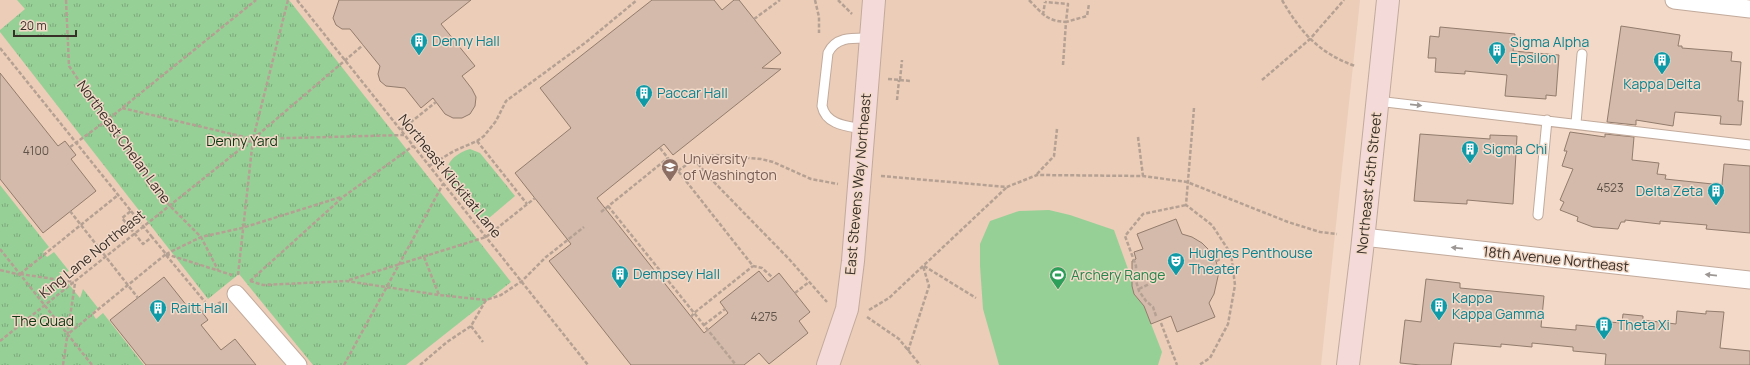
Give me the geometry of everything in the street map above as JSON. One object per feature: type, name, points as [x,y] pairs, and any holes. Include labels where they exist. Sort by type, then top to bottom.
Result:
[{"type":"street","name":"East Stevens Way Northeast","points":[[828,365],[847,309],[853,261],[874,0]]},
{"type":"street","name":"Northeast 45th Street","points":[[1348,365],[1388,0]]},
{"type":"street","points":[[1674,0],[1750,9]]},
{"type":"street","name":"18th Avenue Northeast","points":[[1363,237],[1750,280]]},
{"type":"street","points":[[236,294],[298,365]]},
{"type":"lane","points":[[863,129],[835,122],[827,118],[823,112],[822,106],[828,53],[831,46],[843,40],[871,38]]},
{"type":"lane","points":[[1576,123],[1582,54]]},
{"type":"lane","points":[[1377,101],[1576,123],[1750,145]]},
{"type":"lane","points":[[1538,215],[1547,120]]},
{"type":"path","name":"Northeast Chelan Lane","points":[[66,0],[69,66],[106,121],[169,205],[201,238],[218,270]]},
{"type":"path","points":[[70,147],[106,121],[256,0]]},
{"type":"path","points":[[237,276],[253,139],[288,0]]},
{"type":"path","name":"Northeast Klickitat Lane","points":[[297,0],[588,365]]},
{"type":"path","points":[[429,166],[484,136],[496,121],[506,101],[585,43],[637,0]]},
{"type":"path","points":[[754,19],[780,0]]},
{"type":"path","points":[[816,0],[819,17],[819,33]]},
{"type":"path","points":[[838,0],[853,15]]},
{"type":"path","points":[[1028,0],[1043,15],[1052,20],[1066,22],[1087,16],[1089,4]]},
{"type":"path","points":[[1282,0],[1294,21],[1323,51],[1338,60],[1356,66]]},
{"type":"path","points":[[1262,80],[1310,39],[1344,0]]},
{"type":"path","points":[[1043,15],[1045,1],[1068,4],[1063,65]]},
{"type":"path","name":"King Lane Northeast","points":[[0,341],[253,139],[363,45]]},
{"type":"path","points":[[0,48],[210,308],[202,312]]},
{"type":"path","points":[[897,100],[902,60]]},
{"type":"path","points":[[884,79],[911,81]]},
{"type":"path","points":[[401,130],[436,102]]},
{"type":"path","points":[[122,108],[253,139],[404,135]]},
{"type":"path","points":[[1186,205],[1194,108]]},
{"type":"path","points":[[1037,175],[1054,156],[1057,129]]},
{"type":"path","points":[[1138,137],[1143,176]]},
{"type":"path","points":[[477,141],[527,204]]},
{"type":"path","points":[[236,294],[343,196],[413,146]]},
{"type":"path","points":[[660,148],[753,266],[762,268],[773,278]]},
{"type":"path","points":[[678,171],[694,159],[715,155],[761,159],[773,162],[812,179],[843,185]]},
{"type":"path","points":[[601,212],[668,158]]},
{"type":"path","points":[[694,159],[709,177],[789,259],[830,306]]},
{"type":"path","points":[[874,175],[1007,187]]},
{"type":"path","points":[[867,310],[889,298],[1007,187],[1037,175],[1143,176],[1188,182],[1288,222],[1320,232],[1338,234]]},
{"type":"path","points":[[344,365],[443,184]]},
{"type":"path","points":[[21,275],[118,195]]},
{"type":"path","points":[[68,334],[166,254],[201,238],[242,228],[343,196]]},
{"type":"path","points":[[346,281],[486,237],[535,198]]},
{"type":"path","points":[[1156,316],[1153,307],[1146,301],[1139,289],[1136,281],[1136,266],[1125,236],[1144,214],[1186,205],[1212,225],[1231,254],[1235,285],[1228,324],[1210,358],[1199,365]]},
{"type":"path","points":[[608,206],[736,365]]},
{"type":"path","points":[[70,211],[138,298]]},
{"type":"path","points":[[131,211],[122,218],[134,233],[143,244],[152,237]]},
{"type":"path","points":[[166,254],[263,285],[346,281],[439,295],[486,300],[501,295],[522,281],[546,257],[584,227]]},
{"type":"path","points":[[0,249],[92,365]]},
{"type":"path","points":[[1216,260],[1231,254]]},
{"type":"path","points":[[424,257],[439,295]]},
{"type":"path","points":[[691,317],[753,266]]},
{"type":"path","points":[[923,266],[976,298]]},
{"type":"path","points":[[908,351],[929,286],[923,266]]},
{"type":"path","points":[[0,270],[21,275],[75,282],[63,365]]},
{"type":"path","points":[[795,293],[809,282]]},
{"type":"path","points":[[1139,289],[1148,284]]},
{"type":"path","points":[[420,365],[447,342],[471,326],[486,300]]},
{"type":"path","points":[[704,325],[725,309]]},
{"type":"path","points":[[861,313],[899,340],[920,365]]},
{"type":"path","points":[[1161,323],[1177,365]]},
{"type":"path","points":[[471,326],[483,342]]},
{"type":"shaded area","name":"University of Washington","points":[[0,0],[1360,0],[1321,365],[0,365]]},
{"type":"green space","name":"Denny Yard","points":[[17,0],[289,0],[511,282],[406,365],[313,365],[239,274],[208,299],[0,32],[0,30],[25,9]]},
{"type":"green space","points":[[470,149],[480,153],[515,196],[482,224],[469,208],[471,206],[468,201],[465,203],[453,189],[450,184],[447,171],[448,166],[454,157]]},
{"type":"green space","name":"The Quad","points":[[0,185],[49,247],[43,252],[47,257],[54,252],[69,271],[59,272],[80,298],[83,289],[98,308],[92,313],[96,319],[103,313],[144,365],[0,365]]},
{"type":"green space","name":"Archery Range","points":[[1049,210],[1070,215],[1114,230],[1132,280],[1134,294],[1144,306],[1162,352],[1158,365],[999,365],[983,309],[980,244],[990,221],[1019,211]]},
{"type":"building","name":"Denny Hall","points":[[339,0],[471,0],[441,24],[475,66],[462,76],[476,97],[475,106],[470,114],[462,118],[453,118],[445,114],[433,98],[421,108],[405,88],[386,86],[380,81],[378,74],[380,66],[350,29],[342,29],[336,25],[333,18]]},
{"type":"building","name":"Paccar Hall","points":[[652,0],[714,0],[722,10],[734,0],[739,0],[781,53],[762,68],[781,69],[673,155],[664,144],[597,198],[704,333],[728,313],[720,302],[759,271],[768,282],[779,273],[810,312],[799,321],[808,333],[769,364],[759,353],[744,365],[631,365],[549,261],[571,244],[515,173],[571,128],[540,88]]},
{"type":"building","points":[[1621,26],[1680,35],[1678,46],[1682,46],[1682,48],[1732,52],[1731,61],[1741,62],[1738,101],[1743,101],[1741,125],[1720,124],[1721,116],[1675,112],[1673,126],[1636,120],[1636,125],[1607,122]]},
{"type":"building","name":"Sigma Alpha Epsilon","points":[[1440,27],[1515,34],[1513,51],[1559,55],[1556,96],[1546,95],[1546,99],[1505,96],[1507,75],[1465,71],[1465,74],[1435,72],[1436,58],[1428,58],[1430,36],[1439,37]]},
{"type":"building","points":[[0,73],[58,146],[65,141],[76,155],[71,159],[96,191],[43,233],[0,179]]},
{"type":"building","points":[[1570,132],[1605,137],[1605,134],[1634,137],[1632,160],[1659,163],[1657,174],[1666,175],[1665,179],[1722,185],[1724,164],[1750,166],[1750,233],[1706,229],[1707,225],[1660,221],[1660,224],[1625,220],[1625,222],[1621,222],[1618,229],[1593,227],[1577,221],[1578,217],[1560,210],[1564,202],[1560,200],[1573,169],[1562,166],[1567,151],[1564,151]]},
{"type":"building","name":"Sigma Chi","points":[[1420,134],[1490,139],[1490,135],[1517,136],[1513,204],[1467,200],[1467,204],[1414,201]]},
{"type":"building","name":"Hughes Penthouse Theater","points":[[1176,219],[1182,234],[1192,237],[1202,243],[1210,251],[1216,261],[1219,272],[1214,294],[1209,303],[1215,317],[1177,332],[1171,316],[1151,324],[1144,306],[1134,294],[1132,286],[1132,261],[1136,259],[1134,252],[1143,249],[1137,234]]},
{"type":"building","name":"Raitt Hall","points":[[164,277],[191,311],[197,306],[202,312],[208,320],[201,325],[221,350],[235,339],[256,365],[146,365],[110,320]]},
{"type":"building","points":[[1426,279],[1460,283],[1460,288],[1544,296],[1541,327],[1576,330],[1576,325],[1608,328],[1609,322],[1622,323],[1623,314],[1643,316],[1643,320],[1676,324],[1677,311],[1706,314],[1706,311],[1724,312],[1720,348],[1750,351],[1750,365],[1605,365],[1606,354],[1573,351],[1573,347],[1532,343],[1532,347],[1501,344],[1501,347],[1454,343],[1451,365],[1400,363],[1405,320],[1421,322]]},
{"type":"place","name":"Denny Hall","points":[[419,56]]},
{"type":"place","name":"Sigma Alpha Epsilon","points":[[1497,65]]},
{"type":"place","name":"Kappa Delta","points":[[1662,75]]},
{"type":"place","name":"Paccar Hall","points":[[644,108]]},
{"type":"place","name":"Sigma Chi","points":[[1470,164]]},
{"type":"place","name":"University of Washington","points":[[670,182]]},
{"type":"place","name":"Delta Zeta","points":[[1716,206]]},
{"type":"place","name":"Hughes Penthouse Theater","points":[[1176,276]]},
{"type":"place","name":"Dempsey Hall","points":[[620,289]]},
{"type":"place","name":"Archery Range","points":[[1058,290]]},
{"type":"place","name":"Kappa Kappa Gamma","points":[[1439,321]]},
{"type":"place","name":"Raitt Hall","points":[[158,323]]},
{"type":"place","name":"Theta Xi","points":[[1604,340]]}]
